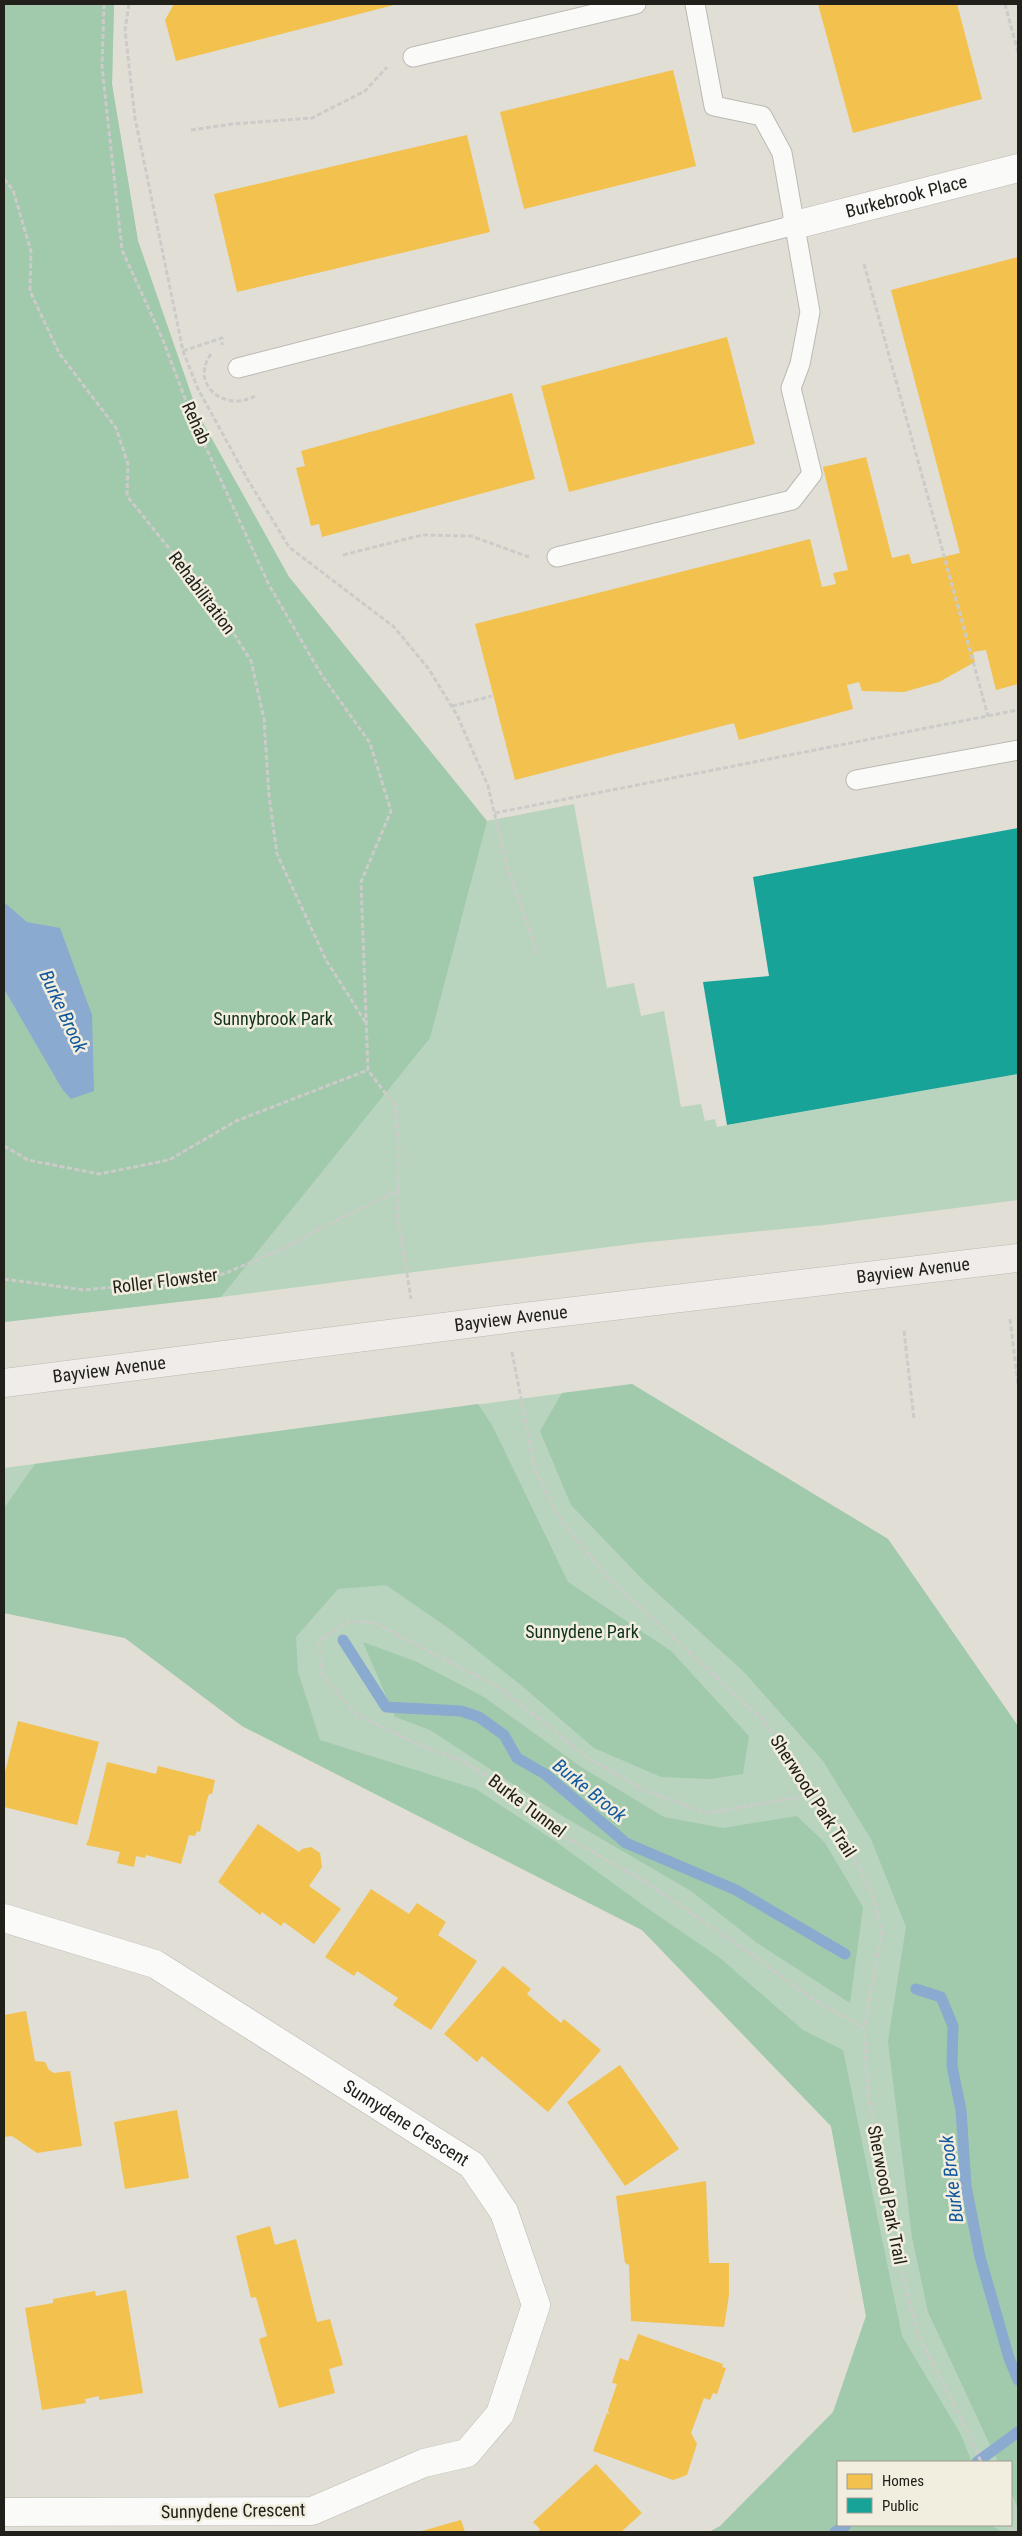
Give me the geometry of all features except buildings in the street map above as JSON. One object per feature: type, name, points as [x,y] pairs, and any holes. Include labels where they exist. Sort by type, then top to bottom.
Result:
[{"type":"main road","name":"Bayview Avenue","points":[[4,1383],[506,1319],[1018,1258]]},
{"type":"street","name":"Burkebrook Place","points":[[795,225],[1018,168]]},
{"type":"street","name":"Sunnydene Crescent","points":[[4,1918],[155,1964],[472,2165],[504,2212],[536,2305],[500,2414],[467,2453],[424,2463],[312,2511],[4,2512]]},
{"type":"lane","points":[[412,57],[636,4]]},
{"type":"lane","points":[[557,557],[792,500],[812,474],[791,388],[800,364],[810,312],[782,153],[762,116],[714,106],[695,4]]},
{"type":"lane","points":[[238,368],[795,225]]},
{"type":"lane","points":[[856,780],[1018,750]]},
{"type":"path","name":"Rehab","points":[[104,4],[102,66],[122,250],[163,340],[192,417],[269,585],[321,674],[370,743],[391,811],[361,882],[367,1025]]},
{"type":"path","points":[[129,4],[125,30],[135,118],[183,351],[198,389],[248,480],[289,547],[394,627],[428,668],[452,706],[488,786],[507,867],[538,954]]},
{"type":"path","points":[[1005,4],[1018,52]]},
{"type":"path","points":[[190,130],[232,124],[312,118],[365,91],[390,64],[412,57]]},
{"type":"path","name":"Rehabilitation","points":[[4,178],[13,190],[31,251],[30,291],[59,353],[116,428],[128,464],[127,496],[220,613],[251,661],[264,719],[269,796],[277,854],[326,960],[367,1025]]},
{"type":"path","points":[[864,264],[988,716]]},
{"type":"path","points":[[343,555],[422,535],[470,536],[525,556],[557,557]]},
{"type":"path","points":[[452,706],[492,696]]},
{"type":"path","points":[[495,813],[1018,710]]},
{"type":"path","points":[[367,1025],[368,1070],[396,1106],[399,1146],[398,1218],[410,1282],[414,1332]]},
{"type":"path","points":[[4,1146],[28,1160],[99,1174],[161,1162],[170,1160],[236,1121],[368,1070]]},
{"type":"path","name":"Roller Flowster","points":[[4,1279],[84,1290],[216,1277],[268,1256],[399,1190]]},
{"type":"path","name":"Sherwood Park Trail","points":[[506,1319],[535,1470],[561,1520],[607,1577],[764,1721],[812,1795],[843,1836],[873,1896],[882,1932],[864,2028],[868,2094],[901,2270],[918,2334],[971,2438],[981,2461]]},
{"type":"path","points":[[1010,1319],[1018,1384]]},
{"type":"path","points":[[904,1331],[914,1419]]},
{"type":"path","name":"Burke Tunnel","points":[[812,1795],[707,1813],[646,1791],[591,1760],[498,1688],[375,1623],[349,1621],[318,1641],[322,1675],[356,1714],[421,1746],[460,1760],[498,1782],[549,1827],[644,1881],[746,1950],[808,1996],[864,2028]]},
{"type":"green space","name":"Sunnybrook Park","points":[[4,4],[114,4],[112,84],[138,241],[198,414],[289,577],[487,821],[574,804],[607,988],[634,983],[641,1016],[664,1011],[681,1107],[701,1104],[705,1121],[715,1119],[717,1127],[1018,1074],[1018,1200],[824,1225],[639,1243],[221,1297],[4,1322]]},
{"type":"green space","name":"Sunnybrook Park","points":[[4,4],[114,4],[112,84],[138,241],[198,414],[289,577],[487,821],[430,1038],[221,1297],[4,1322],[4,989],[62,1089],[60,929],[27,922],[4,902]]},
{"type":"green space","name":"Sunnydene Park","points":[[632,1384],[888,1539],[1018,1726],[1018,2532],[877,2532],[877,2526],[1012,2526],[1012,2461],[873,2461],[866,2316],[831,2126],[642,1930],[242,1726],[125,1638],[4,1613],[4,1468]]},
{"type":"green space","points":[[632,1384],[888,1539],[1018,1726],[1018,2509],[1012,2494],[1012,2461],[998,2461],[928,2312],[912,2237],[888,2041],[906,1927],[871,1839],[823,1761],[744,1672],[644,1581],[571,1505],[540,1431],[562,1393]]},
{"type":"green space","points":[[478,1404],[492,1425],[568,1582],[671,1651],[749,1736],[743,1774],[710,1779],[661,1777],[594,1748],[522,1686],[454,1632],[386,1585],[338,1589],[296,1637],[298,1672],[320,1740],[476,1789],[555,1841],[720,1958],[803,2030],[843,2050],[902,2336],[960,2433],[972,2461],[837,2461],[837,2526],[992,2526],[1003,2532],[709,2532],[720,2526],[833,2412],[866,2316],[831,2126],[642,1930],[242,1726],[125,1638],[4,1613],[4,1508],[35,1464]]},
{"type":"green space","points":[[363,1642],[417,1662],[484,1697],[581,1767],[664,1817],[723,1828],[797,1816],[825,1843],[863,1907],[850,2003],[757,1943],[691,1891],[559,1814],[430,1730],[395,1717]]},
{"type":"water","points":[[4,902],[27,922],[60,928],[92,1015],[94,1091],[71,1099],[62,1089],[4,989]]},
{"type":"waterway","name":"Burke Brook","points":[[343,1640],[386,1707],[461,1711],[479,1717],[504,1735],[517,1758],[545,1774],[626,1843],[736,1890],[845,1954]]},
{"type":"waterway","name":"Burke Brook","points":[[916,1989],[941,1997],[953,2026],[952,2066],[961,2110],[966,2186],[980,2257],[1009,2358],[1018,2380]]},
{"type":"waterway","points":[[978,2461],[1018,2432]]},
{"type":"waterway","points":[[835,2532],[844,2526]]}]
